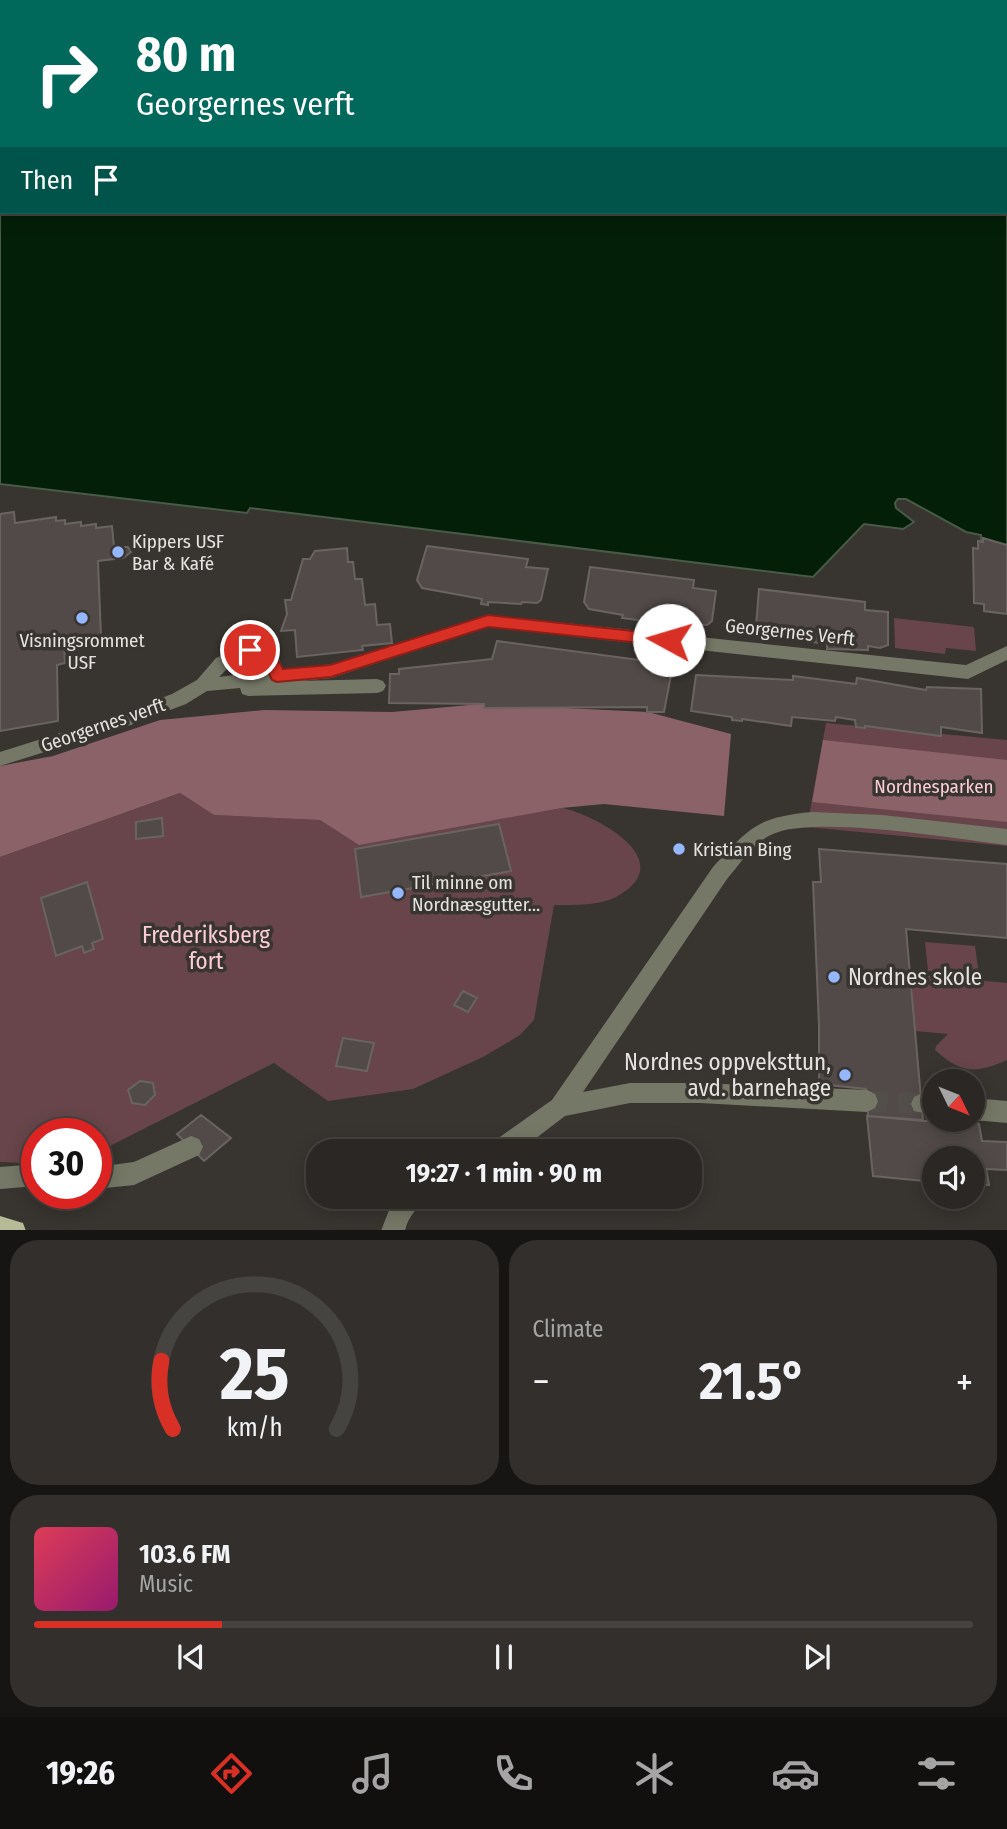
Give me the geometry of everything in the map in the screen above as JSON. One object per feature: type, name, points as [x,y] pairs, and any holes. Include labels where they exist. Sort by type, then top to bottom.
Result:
[{"type":"main road","points":[[0,1228],[14,1230]]},
{"type":"street","name":"Georgernes Verft","points":[[277,676],[331,671],[488,621],[968,672],[1007,652]]},
{"type":"street","name":"Georgernes verft","points":[[0,759],[121,721],[179,699],[203,685],[277,676],[271,660],[250,650],[229,657],[210,673],[203,685]]},
{"type":"street","points":[[203,685],[229,689],[377,686]]},
{"type":"street","points":[[516,1139],[560,1107],[720,873],[752,838],[766,828],[783,821],[831,820],[1007,837]]},
{"type":"street","points":[[560,1107],[630,1093],[700,1093],[867,1101]]},
{"type":"street","points":[[985,1110],[1007,1112]]},
{"type":"street","points":[[112,1179],[139,1173],[191,1147]]},
{"type":"street","points":[[0,1178],[21,1176]]},
{"type":"street","points":[[393,1230],[395,1219],[401,1209]]},
{"type":"green space","points":[[894,618],[974,627],[976,651],[946,648],[945,654],[895,648]]},
{"type":"green space","points":[[481,704],[648,712],[731,734],[724,816],[604,804],[561,808],[359,845],[320,820],[214,815],[180,793],[0,857],[0,766],[53,756],[160,720],[264,710],[392,712]]},
{"type":"green space","name":"Nordnesparken","points":[[826,723],[1007,740],[1007,846],[807,827]]},
{"type":"green space","points":[[823,740],[1007,760],[1007,822],[812,802]]},
{"type":"green space","name":"Frederiksberg fort","points":[[180,793],[214,815],[320,820],[359,844],[558,807],[579,813],[613,831],[628,843],[638,856],[640,870],[634,883],[609,900],[554,905],[534,1020],[520,1035],[483,1057],[413,1089],[328,1101],[274,1063],[112,1145],[112,1118],[21,1118],[21,1163],[0,1162],[0,857]]},
{"type":"green space","points":[[925,942],[975,946],[979,975],[928,971]]},
{"type":"green space","points":[[911,974],[1007,983],[1007,1060],[986,1068],[961,1067],[935,1050],[948,1034],[915,1031]]},
{"type":"shaded area","points":[[0,214],[1007,214],[1007,545],[981,542],[981,535],[966,532],[906,499],[898,499],[896,508],[914,522],[903,529],[864,524],[813,577],[250,508],[247,513],[0,484]]},
{"type":"building","points":[[14,512],[15,523],[56,517],[56,521],[65,520],[65,524],[81,522],[81,526],[96,524],[96,528],[112,526],[114,547],[128,547],[131,552],[123,558],[98,561],[101,637],[64,643],[65,663],[57,665],[58,721],[0,731],[0,514]]},
{"type":"building","points":[[983,538],[1007,545],[1007,614],[984,611],[984,604],[974,603],[973,548],[978,549],[978,541],[983,542]]},
{"type":"building","points":[[427,546],[528,559],[526,567],[548,569],[541,600],[537,603],[521,604],[488,602],[488,605],[481,604],[482,599],[422,588],[417,580]]},
{"type":"building","points":[[347,548],[348,562],[353,562],[355,579],[362,579],[365,605],[375,604],[377,625],[390,624],[392,643],[362,646],[363,650],[297,657],[295,630],[281,631],[287,614],[285,600],[291,600],[303,559],[310,559],[315,551]]},
{"type":"building","points":[[590,567],[694,580],[693,588],[716,591],[712,621],[707,625],[693,624],[693,627],[660,624],[659,627],[652,626],[652,622],[622,618],[623,615],[589,609],[584,602]]},
{"type":"building","points":[[759,589],[865,602],[865,610],[888,612],[888,645],[880,648],[868,646],[868,650],[827,649],[827,644],[797,640],[760,630],[756,626]]},
{"type":"building","points":[[497,641],[655,662],[654,667],[672,670],[664,712],[647,712],[647,707],[484,708],[484,704],[389,703],[390,674],[399,674],[399,669],[492,659]]},
{"type":"building","points":[[696,675],[793,680],[793,676],[856,684],[857,678],[926,690],[927,687],[981,689],[982,733],[941,727],[941,736],[865,728],[856,727],[855,720],[836,717],[835,721],[792,717],[791,726],[732,720],[732,717],[691,711]]},
{"type":"building","points":[[162,818],[163,836],[136,839],[136,822]]},
{"type":"building","points":[[499,824],[511,871],[361,897],[355,849]]},
{"type":"building","points":[[819,849],[1007,864],[1007,938],[906,929],[922,1121],[868,1116],[866,1089],[819,1084],[813,882],[821,882]]},
{"type":"building","points":[[87,882],[103,939],[92,943],[94,949],[84,953],[82,946],[56,956],[41,898]]},
{"type":"building","points":[[463,991],[477,998],[468,1012],[454,1005]]},
{"type":"building","points":[[343,1038],[374,1043],[367,1071],[336,1066]]},
{"type":"building","points":[[140,1081],[153,1083],[155,1095],[145,1105],[132,1103],[128,1090]]},
{"type":"building","points":[[201,1115],[231,1138],[204,1161],[177,1134]]},
{"type":"building","points":[[867,1116],[922,1120],[922,1132],[980,1132],[982,1141],[1007,1142],[1007,1170],[986,1169],[989,1185],[985,1185],[985,1146],[922,1146],[922,1181],[873,1176]]},
{"type":"tunnel","points":[[867,1101],[922,1104]]},
{"type":"place","name":"Kippers USF Bar & Kafé","points":[[118,552]]},
{"type":"place","name":"Visningsrommet USF","points":[[82,618]]},
{"type":"place","name":"Kristian Bing","points":[[679,849]]},
{"type":"place","name":"Til minne om Nordnæsgutter...","points":[[398,893]]},
{"type":"place","name":"Nordnes skole","points":[[834,977]]},
{"type":"place","name":"Nordnes oppveksttun, avd. barnehage","points":[[845,1075]]},
{"type":"route","points":[[250,650],[262,653],[271,660],[277,676],[331,671],[488,621],[669,640]]}]
